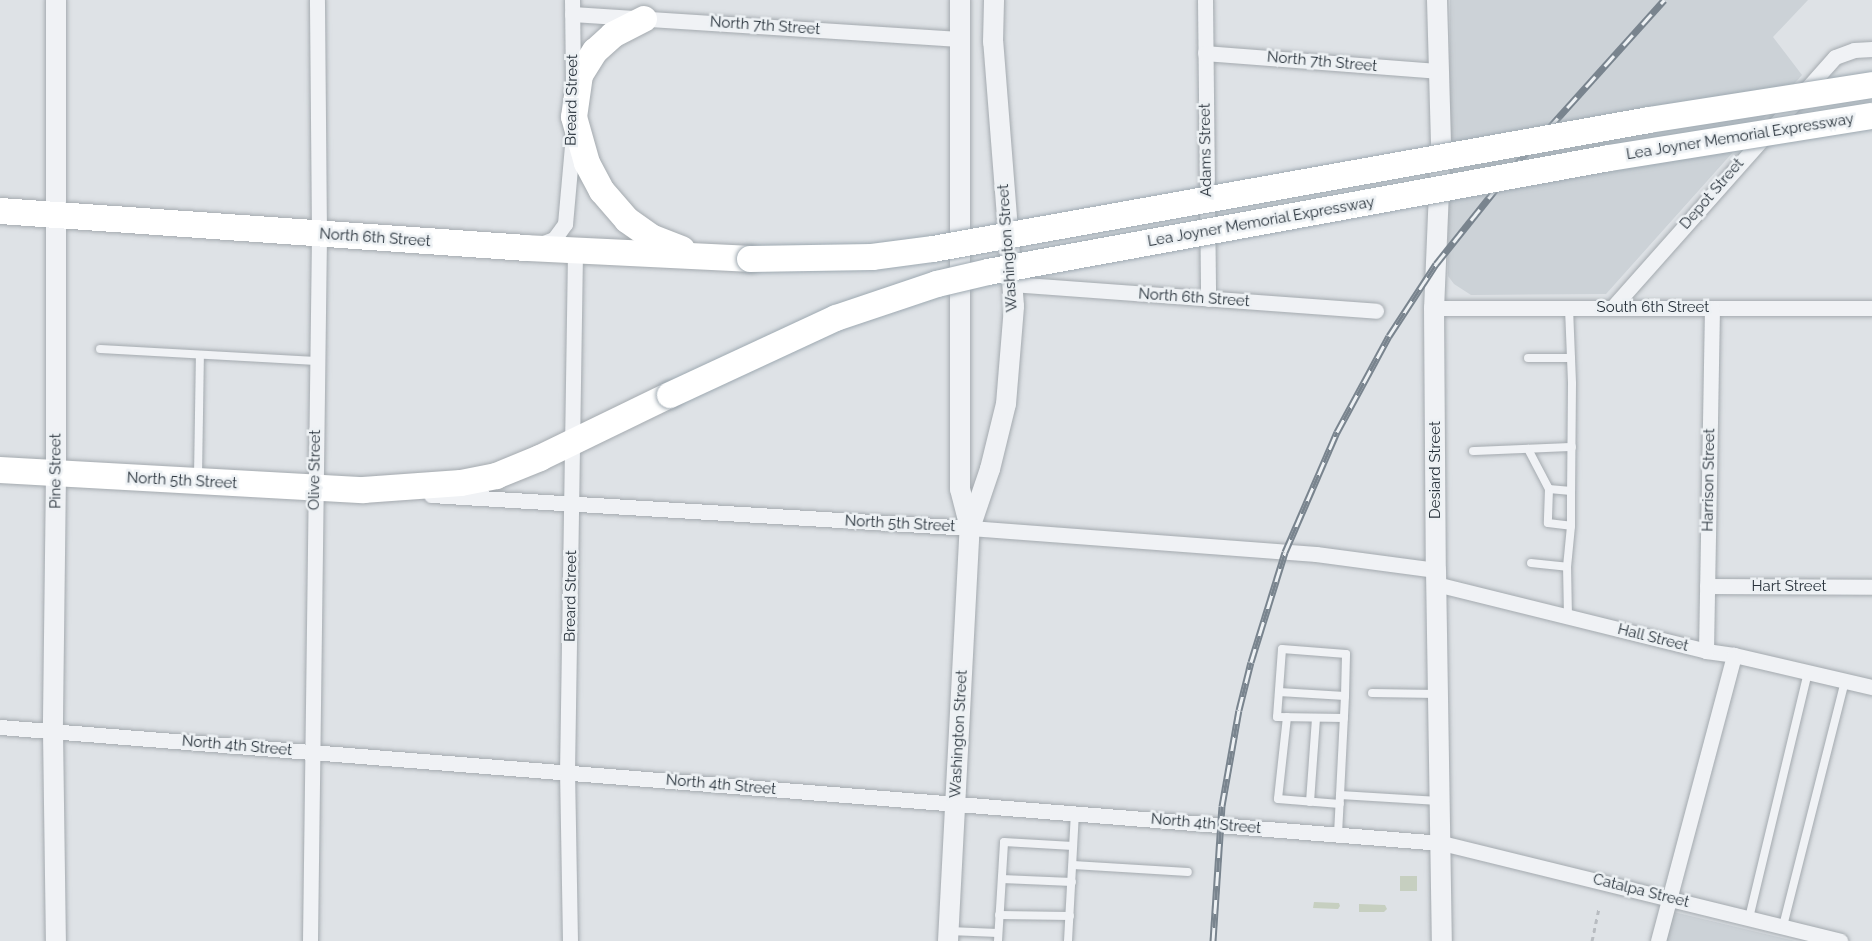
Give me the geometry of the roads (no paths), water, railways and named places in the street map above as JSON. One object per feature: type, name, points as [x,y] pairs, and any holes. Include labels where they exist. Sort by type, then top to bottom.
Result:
[{"type":"main road","points":[[644,19],[612,35],[596,51],[580,75],[574,117],[592,172],[602,191],[627,220],[653,238],[700,256]]},
{"type":"main road","name":"Lea Joyner Memorial Expressway","points":[[750,259],[872,257],[933,249],[1649,120],[1872,85]]},
{"type":"main road","name":"Lea Joyner Memorial Expressway","points":[[670,395],[836,318],[937,284],[988,272],[1609,158],[1872,116]]},
{"type":"main road","name":"North 6th Street","points":[[0,211],[526,248],[750,259]]},
{"type":"main road","name":"North 5th Street","points":[[0,470],[363,490],[461,483],[496,476],[573,443],[670,395]]},
{"type":"street","name":"Pine Street","points":[[56,0],[56,474],[53,732],[57,941]]},
{"type":"street","name":"Olive Street","points":[[310,941],[319,234],[317,0]]},
{"type":"street","name":"Washington Street","points":[[960,0],[960,489],[970,528]]},
{"type":"street","name":"Washington Street","points":[[948,936],[970,528],[990,469],[1006,404],[1014,306],[993,42],[994,0]]},
{"type":"street","name":"Adams Street","points":[[1205,0],[1208,299]]},
{"type":"street","name":"Desiard Street","points":[[1437,0],[1441,143],[1434,308],[1442,941]]},
{"type":"street","name":"North 7th Street","points":[[572,7],[644,19],[959,39]]},
{"type":"street","name":"Breard Street","points":[[526,248],[554,239],[565,224],[574,117],[572,7]]},
{"type":"street","name":"Depot Street","points":[[1613,308],[1835,57],[1854,50],[1872,49]]},
{"type":"street","name":"North 7th Street","points":[[1205,53],[1439,71]]},
{"type":"street","name":"Breard Street","points":[[570,941],[567,773],[575,251]]},
{"type":"street","name":"North 6th Street","points":[[1012,284],[1376,311]]},
{"type":"street","name":"South 6th Street","points":[[1434,308],[1872,308]]},
{"type":"street","name":"Harrison Street","points":[[1706,651],[1712,308]]},
{"type":"street","name":"North 5th Street","points":[[363,490],[572,506],[970,528],[1316,554],[1436,577]]},
{"type":"street","name":"Hall Street","points":[[1436,577],[1568,617],[1706,651],[1734,655],[1872,687]]},
{"type":"street","name":"Hart Street","points":[[1707,586],[1872,587]]},
{"type":"street","points":[[1658,941],[1734,655]]},
{"type":"street","name":"North 4th Street","points":[[0,727],[1442,843]]},
{"type":"street","name":"Catalpa Street","points":[[1442,843],[1840,941]]},
{"type":"lane","points":[[1568,617],[1567,567],[1572,447],[1569,308]]},
{"type":"lane","points":[[100,349],[317,361]]},
{"type":"lane","points":[[198,482],[200,355]]},
{"type":"lane","points":[[1528,358],[1571,358]]},
{"type":"lane","points":[[1473,451],[1572,447]]},
{"type":"lane","points":[[1528,449],[1550,489],[1548,523],[1570,526]]},
{"type":"lane","points":[[1550,489],[1571,491]]},
{"type":"lane","points":[[1531,563],[1567,567]]},
{"type":"lane","points":[[1338,834],[1340,800],[1344,718],[1345,696],[1346,654],[1282,649],[1277,717],[1344,718]]},
{"type":"lane","points":[[1749,918],[1808,672]]},
{"type":"lane","points":[[1783,927],[1845,681]]},
{"type":"lane","points":[[1279,692],[1345,696]]},
{"type":"lane","points":[[1372,693],[1438,694]]},
{"type":"lane","points":[[1287,717],[1278,799],[1310,802],[1441,801]]},
{"type":"lane","points":[[1310,802],[1316,718]]},
{"type":"lane","points":[[1068,941],[1075,813]]},
{"type":"lane","points":[[948,936],[998,937],[1004,842],[1073,846]]},
{"type":"lane","points":[[1072,865],[1188,872]]},
{"type":"lane","points":[[1002,879],[1072,882]]},
{"type":"lane","points":[[999,915],[1070,916]]},
{"type":"railway","points":[[1213,941],[1222,806],[1239,710],[1251,662],[1285,552],[1337,432],[1389,336],[1436,264],[1511,170],[1664,0]]}]
